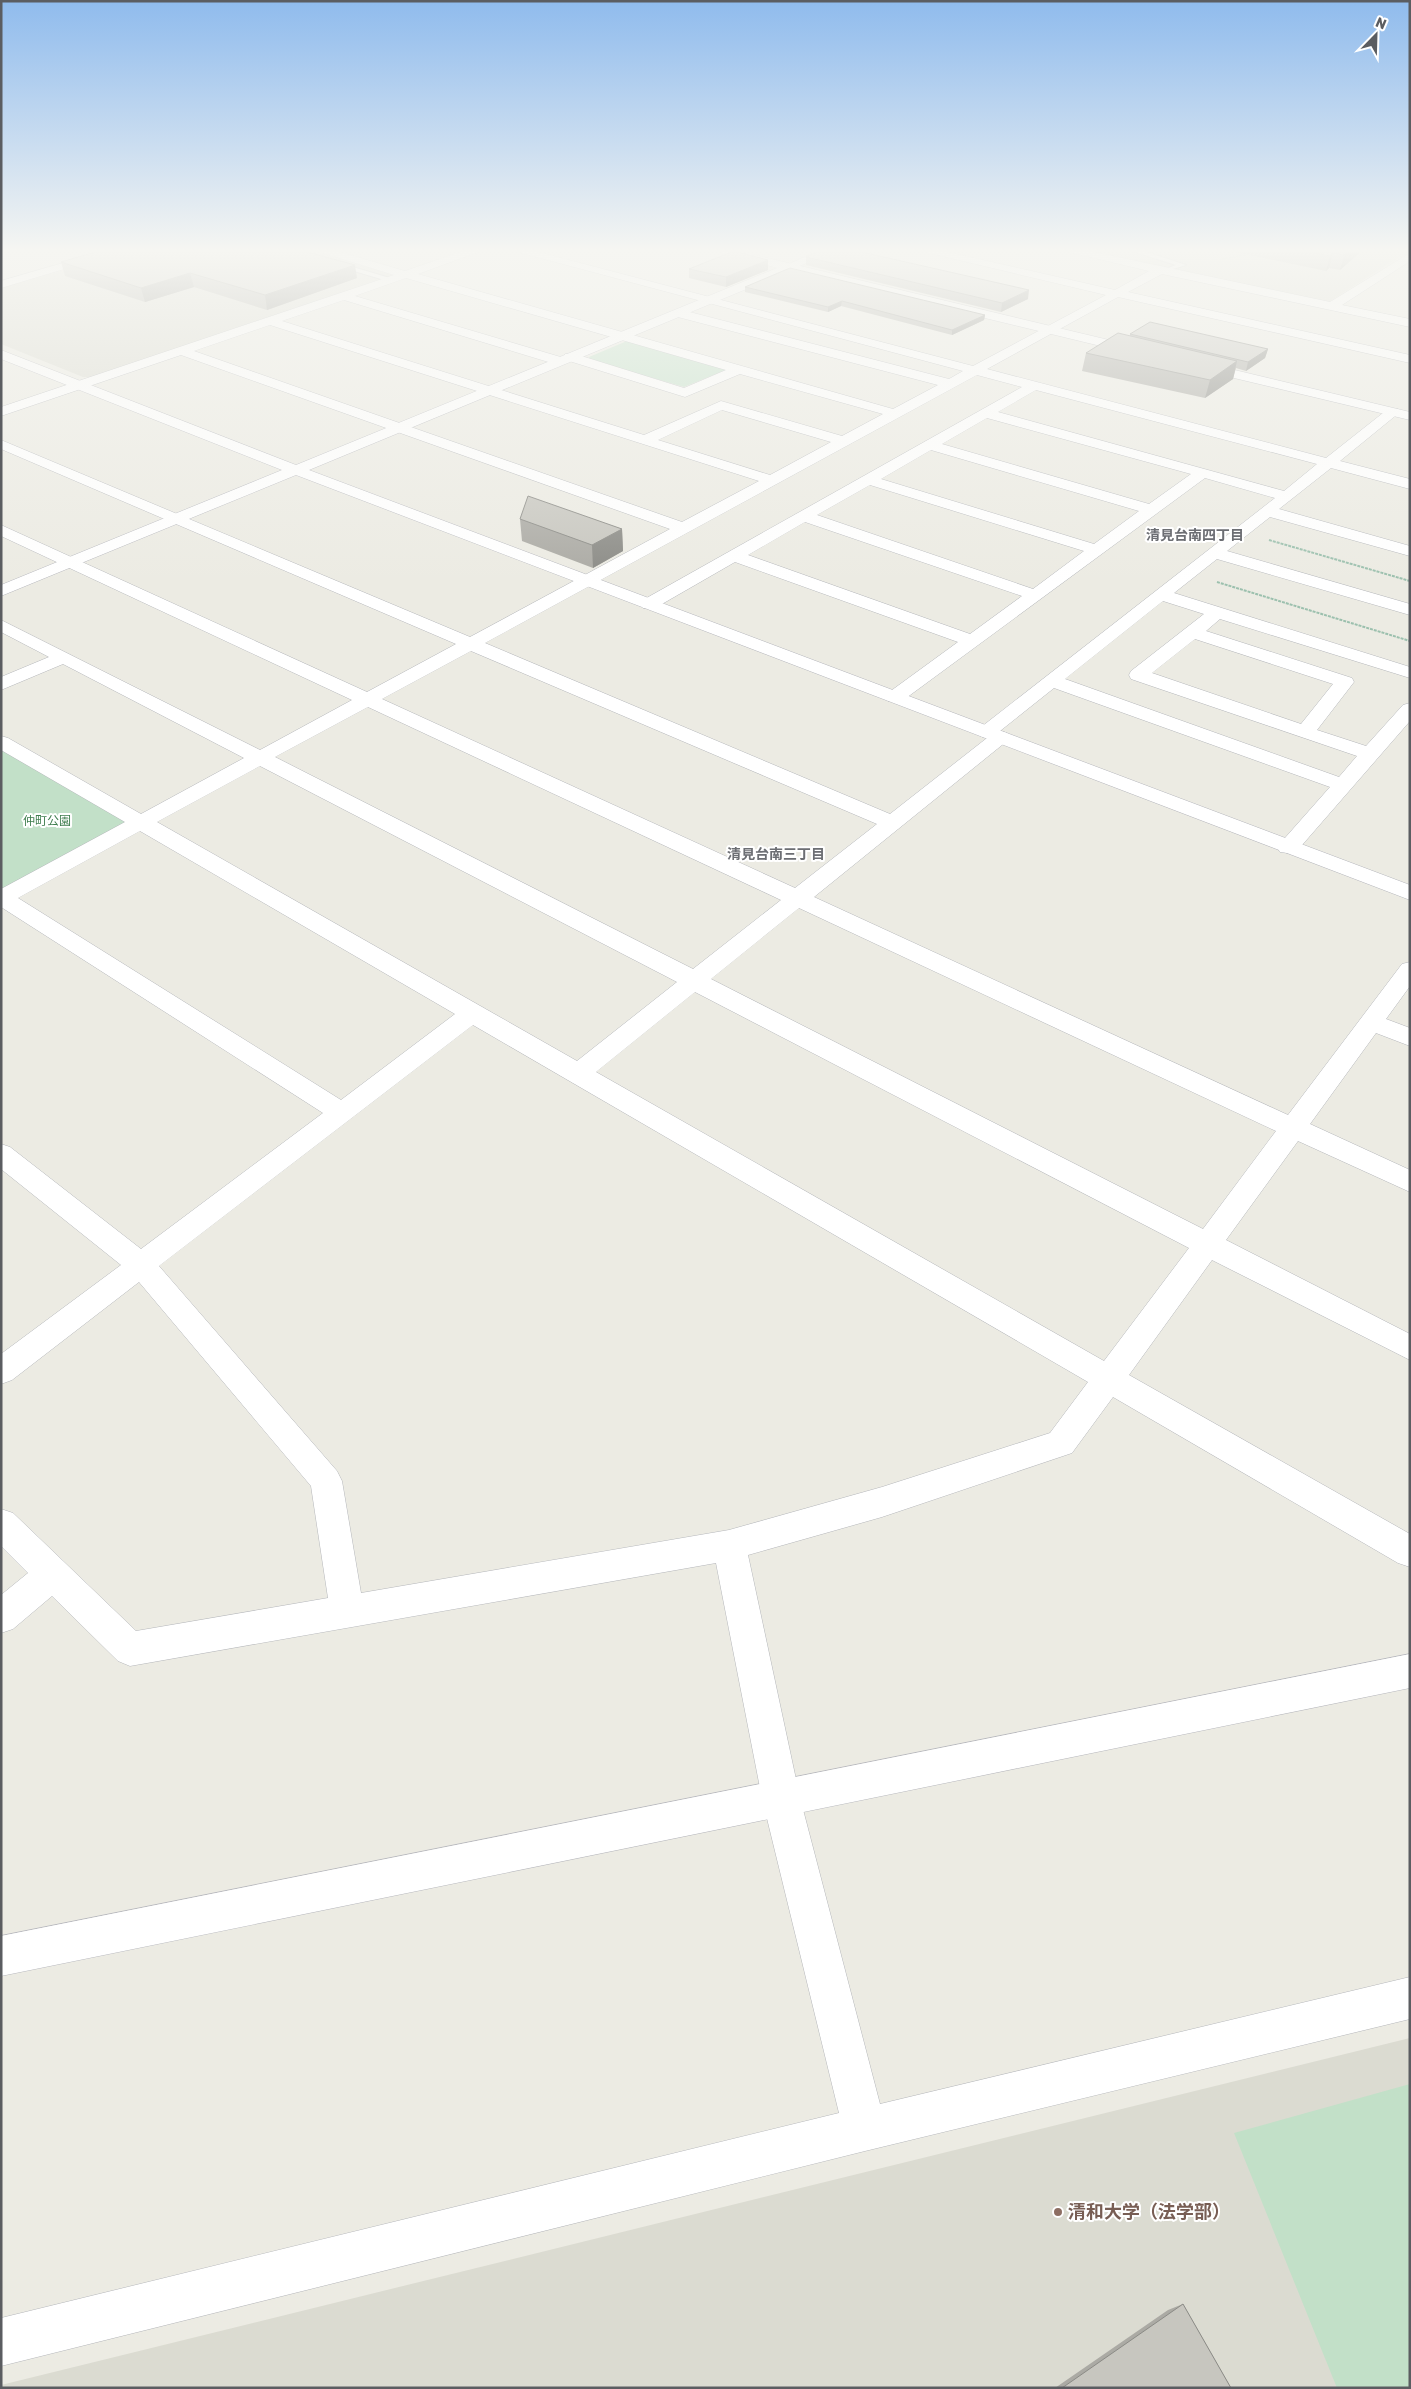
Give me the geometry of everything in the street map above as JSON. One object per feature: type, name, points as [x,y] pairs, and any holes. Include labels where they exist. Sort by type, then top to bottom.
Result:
[{"type":"street","points":[[15,359],[296,470],[1410,892]]},
{"type":"street","points":[[1,412],[153,359]]},
{"type":"street","points":[[209,359],[683,528]]},
{"type":"street","points":[[393,359],[770,480]]},
{"type":"street","points":[[1,591],[564,359]]},
{"type":"street","points":[[567,359],[685,393],[739,369]]},
{"type":"street","points":[[705,359],[893,413]]},
{"type":"street","points":[[857,359],[948,383]]},
{"type":"street","points":[[937,359],[1410,484]]},
{"type":"street","points":[[341,1112],[2,897],[992,359]]},
{"type":"street","points":[[1181,362],[1398,408],[1410,416]]},
{"type":"street","points":[[649,604],[1035,385]]},
{"type":"street","points":[[645,440],[721,405],[842,441]]},
{"type":"street","points":[[578,1073],[892,824],[994,735],[1052,681],[1398,408]]},
{"type":"street","points":[[986,413],[1286,496]]},
{"type":"street","points":[[1,444],[175,520],[892,824]]},
{"type":"street","points":[[930,444],[1152,510]]},
{"type":"street","points":[[895,697],[1202,473]]},
{"type":"street","points":[[869,480],[1096,550]]},
{"type":"street","points":[[1267,511],[1410,551]]},
{"type":"street","points":[[804,516],[1036,595]]},
{"type":"street","points":[[1,530],[1410,1182]]},
{"type":"street","points":[[1215,552],[1410,610]]},
{"type":"street","points":[[735,556],[972,641]]},
{"type":"street","points":[[1161,595],[1410,673]]},
{"type":"street","points":[[1217,613],[1138,675],[1370,754]]},
{"type":"street","points":[[1,624],[1410,1348]]},
{"type":"street","points":[[1192,632],[1345,682],[1305,732]]},
{"type":"street","points":[[1,684],[64,657]]},
{"type":"street","points":[[1052,681],[1342,786]]},
{"type":"street","points":[[1288,847],[1410,708]]},
{"type":"street","points":[[1,742],[1410,1552]]},
{"type":"street","points":[[1,1524],[130,1650],[729,1545],[882,1502],[1061,1443],[1410,969]]},
{"type":"street","points":[[1,1371],[341,1112],[474,1014]]},
{"type":"street","points":[[1371,1022],[1410,1038]]},
{"type":"street","points":[[1,1154],[141,1265],[326,1481],[347,1612]]},
{"type":"street","points":[[729,1545],[781,1798],[865,2129]]},
{"type":"street","points":[[1,1617],[52,1574]]},
{"type":"street","points":[[1,1956],[1410,1671]]},
{"type":"street","points":[[1,2342],[865,2129],[1410,1998]]},
{"type":"path","points":[[1241,532],[1410,581]]},
{"type":"path","points":[[1189,573],[1410,641]]},
{"type":"shaded area","points":[[39,359],[144,359],[93,377],[83,377]]},
{"type":"shaded area","name":"清和大学（法学部）","points":[[1410,2038],[1410,2388],[1,2388],[1,2385]]},
{"type":"green space","points":[[690,359],[726,370],[684,387],[590,360]]},
{"type":"green space","name":"仲町公園","points":[[1,742],[141,822],[1,897]]},
{"type":"green space","points":[[1410,2084],[1410,2388],[1337,2388],[1234,2133]]},
{"type":"building","points":[[1116,359],[1237,361],[1210,380]]},
{"type":"building","points":[[1237,359],[1252,359],[1248,362]]},
{"type":"building","points":[[528,496],[622,529],[592,545],[520,519]]},
{"type":"building","points":[[1183,2304],[1231,2388],[1062,2388]]},
{"type":"place","name":"清和大学（法学部）","points":[[1058,2212]]},
{"type":"district","name":"清見台南四丁目","points":[[1195,535]]},
{"type":"district","name":"清見台南三丁目","points":[[776,854]]}]
